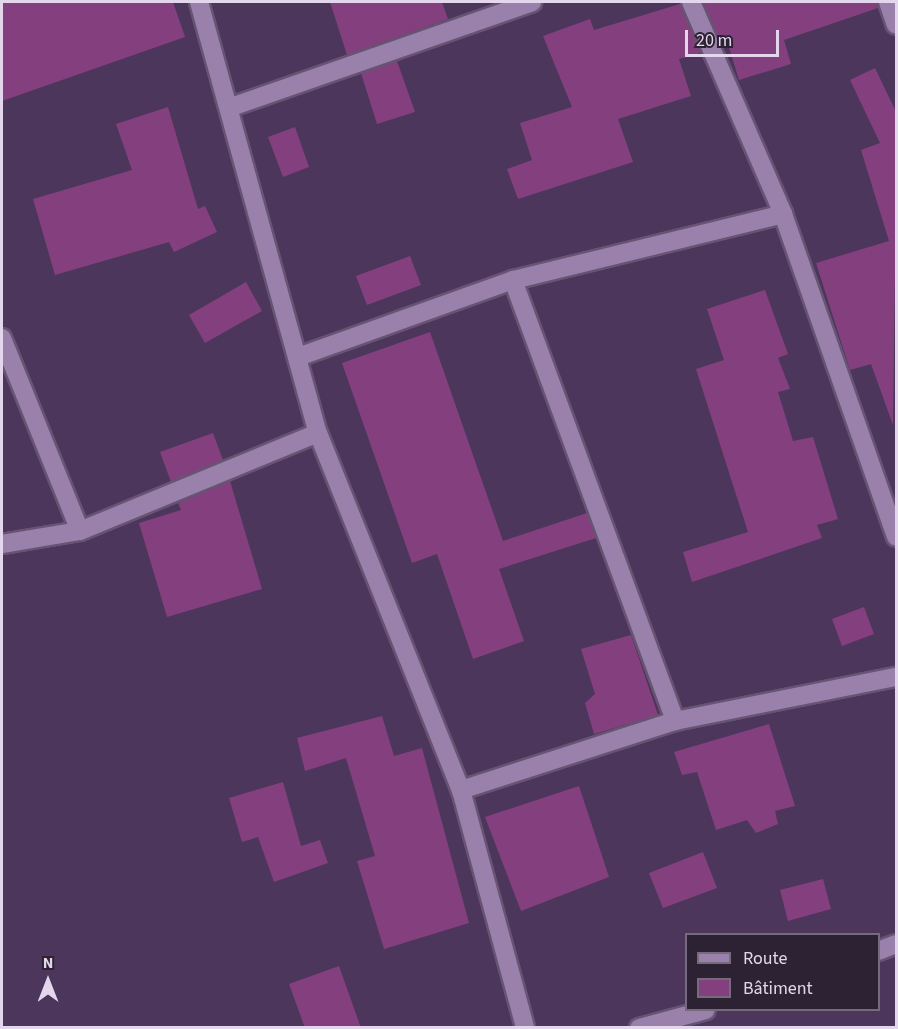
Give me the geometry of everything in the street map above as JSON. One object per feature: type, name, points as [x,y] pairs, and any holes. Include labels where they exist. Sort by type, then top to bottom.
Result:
[{"type":"street","points":[[199,2],[231,107],[318,433],[460,790],[525,1028]]},
{"type":"street","points":[[231,107],[532,2]]},
{"type":"street","points":[[691,2],[783,214],[897,537]]},
{"type":"street","points":[[888,2],[897,24]]},
{"type":"street","points":[[298,357],[513,280],[783,214]]},
{"type":"street","points":[[513,280],[675,720]]},
{"type":"street","points":[[2,338],[80,531]]},
{"type":"street","points":[[2,544],[80,531],[318,433]]},
{"type":"street","points":[[460,790],[675,720],[897,677]]},
{"type":"street","points":[[880,951],[897,944]]},
{"type":"street","points":[[639,1028],[702,1011]]},
{"type":"building","points":[[2,2],[173,2],[185,37],[2,101]]},
{"type":"building","points":[[330,2],[442,2],[448,19],[347,55]]},
{"type":"building","points":[[703,2],[877,2],[878,8],[784,40],[791,64],[739,80],[728,44],[722,46]]},
{"type":"building","points":[[680,4],[701,53],[679,59],[691,96],[618,119],[633,162],[518,199],[507,169],[532,160],[520,123],[572,107],[543,36],[590,19],[594,30]]},
{"type":"building","points":[[397,61],[415,112],[377,124],[361,73]]},
{"type":"building","points":[[875,68],[897,114],[893,425],[871,364],[850,370],[816,263],[889,241],[861,150],[880,143],[850,80]]},
{"type":"building","points":[[168,107],[198,209],[205,206],[217,232],[174,252],[169,242],[55,275],[33,199],[132,170],[116,124]]},
{"type":"building","points":[[295,127],[309,167],[283,177],[268,137]]},
{"type":"building","points":[[410,256],[421,285],[367,305],[356,276]]},
{"type":"building","points":[[246,282],[262,311],[205,343],[189,315]]},
{"type":"building","points":[[765,290],[788,354],[778,358],[790,389],[778,392],[793,441],[813,437],[838,519],[817,525],[822,538],[692,582],[683,552],[748,532],[696,369],[724,360],[707,309]]},
{"type":"building","points":[[430,332],[503,541],[587,513],[596,538],[499,569],[524,641],[473,659],[437,554],[412,563],[342,363]]},
{"type":"building","points":[[213,433],[223,460],[171,482],[160,452]]},
{"type":"building","points":[[230,481],[262,589],[167,617],[139,523],[181,510],[178,503]]},
{"type":"building","points":[[864,607],[874,634],[842,646],[832,619]]},
{"type":"building","points":[[631,635],[658,715],[594,734],[585,703],[595,694],[581,649]]},
{"type":"building","points":[[382,716],[394,756],[422,748],[469,923],[384,949],[357,861],[375,856],[346,758],[305,771],[297,738]]},
{"type":"building","points":[[769,724],[795,806],[775,811],[778,824],[756,833],[747,820],[716,830],[697,772],[682,775],[674,752]]},
{"type":"building","points":[[283,782],[301,846],[320,840],[328,863],[274,882],[258,837],[242,842],[229,798]]},
{"type":"building","points":[[579,786],[609,877],[521,911],[485,817]]},
{"type":"building","points":[[703,852],[717,888],[663,908],[649,873]]},
{"type":"building","points":[[823,879],[831,909],[788,921],[780,890]]},
{"type":"building","points":[[339,966],[361,1028],[305,1028],[289,984]]}]
